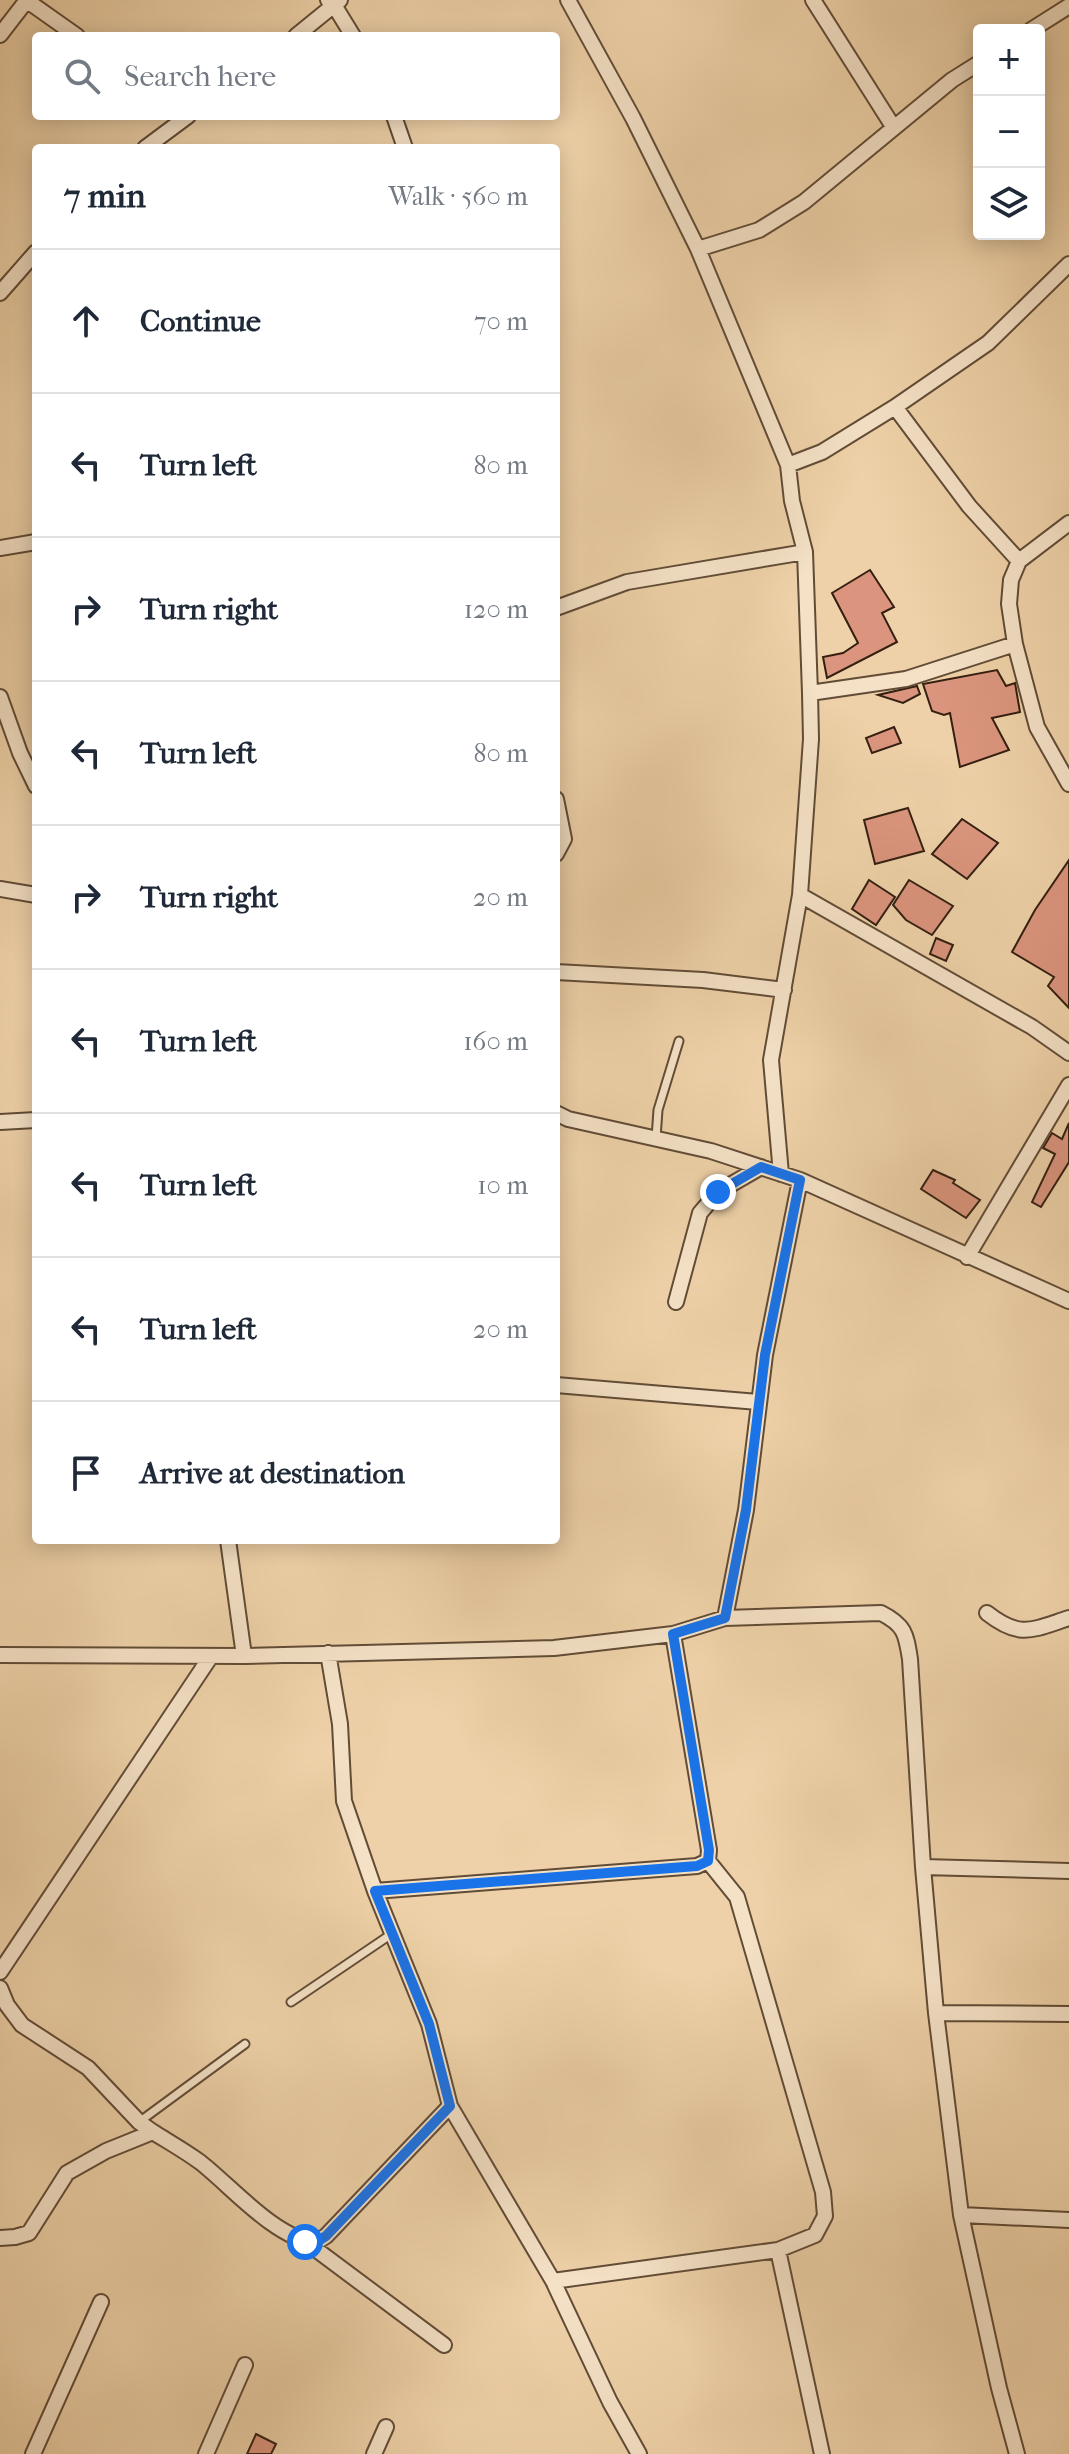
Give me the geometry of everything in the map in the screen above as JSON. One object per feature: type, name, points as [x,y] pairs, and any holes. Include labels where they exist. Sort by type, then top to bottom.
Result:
[{"type":"street","points":[[0,35],[26,0],[71,32]]},
{"type":"street","points":[[568,0],[633,118],[698,249],[788,465],[792,501],[805,552],[811,739],[800,895],[771,1060],[781,1174]]},
{"type":"street","points":[[813,0],[894,128]]},
{"type":"street","points":[[300,32],[334,2],[351,32]]},
{"type":"street","points":[[1040,24],[1069,6]]},
{"type":"street","points":[[698,249],[742,236],[804,202],[952,80],[973,67]]},
{"type":"street","points":[[150,144],[183,120]]},
{"type":"street","points":[[395,120],[404,144]]},
{"type":"street","points":[[0,293],[32,257]]},
{"type":"street","points":[[788,465],[822,452],[895,407],[988,343],[1069,264]]},
{"type":"street","points":[[895,407],[969,506],[1019,561]]},
{"type":"street","points":[[1069,523],[1019,561],[1011,580],[1009,604],[1015,644],[1037,727],[1069,784]]},
{"type":"street","points":[[0,548],[32,543]]},
{"type":"street","points":[[560,607],[627,582],[805,552]]},
{"type":"street","points":[[810,693],[906,679],[1015,644]]},
{"type":"street","points":[[0,697],[32,778]]},
{"type":"street","points":[[20,753],[32,750]]},
{"type":"street","points":[[560,819],[564,839],[560,846]]},
{"type":"street","points":[[1,891],[32,895]]},
{"type":"street","points":[[800,895],[1032,1027],[1069,1053]]},
{"type":"street","points":[[560,972],[703,980],[784,990]]},
{"type":"street","points":[[967,1257],[1069,1085]]},
{"type":"street","points":[[560,1115],[656,1138],[800,1180],[1069,1301]]},
{"type":"street","points":[[0,1122],[32,1120]]},
{"type":"street","points":[[676,1302],[700,1213],[718,1192],[761,1167]]},
{"type":"street","points":[[725,1618],[746,1510],[765,1355],[800,1180]]},
{"type":"street","points":[[560,1385],[758,1402]]},
{"type":"street","points":[[229,1544],[244,1656]]},
{"type":"street","points":[[0,1655],[244,1656],[554,1648],[673,1634],[725,1618],[881,1613],[898,1622],[906,1637],[910,1659],[936,2013],[961,2215],[999,2388],[1017,2454]]},
{"type":"street","points":[[987,1613],[1007,1629],[1032,1630],[1069,1618]]},
{"type":"street","points":[[553,2281],[778,2250],[815,2235],[825,2216],[823,2192],[737,1897],[708,1861],[709,1850],[673,1634]]},
{"type":"street","points":[[328,1653],[340,1724],[344,1801],[375,1891],[429,2024],[450,2106],[553,2281],[610,2402],[639,2454]]},
{"type":"street","points":[[0,1972],[211,1656]]},
{"type":"street","points":[[375,1891],[697,1866],[708,1861]]},
{"type":"street","points":[[923,1867],[1069,1871]]},
{"type":"street","points":[[0,1988],[7,2005],[22,2025],[88,2068],[139,2122],[197,2160],[281,2229],[305,2242],[444,2345]]},
{"type":"street","points":[[936,2013],[1069,2014]]},
{"type":"street","points":[[305,2242],[315,2243],[326,2236],[450,2106]]},
{"type":"street","points":[[0,2238],[29,2233],[67,2173],[106,2151],[153,2132]]},
{"type":"street","points":[[961,2215],[1069,2220]]},
{"type":"street","points":[[778,2250],[822,2454]]},
{"type":"street","points":[[33,2454],[101,2302]]},
{"type":"street","points":[[206,2454],[245,2365]]},
{"type":"street","points":[[374,2454],[386,2427]]},
{"type":"lane","points":[[656,1138],[658,1110],[679,1041]]},
{"type":"lane","points":[[291,2002],[393,1933]]},
{"type":"lane","points":[[139,2122],[245,2044]]},
{"type":"building","points":[[870,570],[894,607],[882,613],[897,642],[827,678],[823,657],[843,653],[858,643],[832,593]]},
{"type":"building","points":[[997,670],[1006,686],[1015,683],[1020,712],[992,718],[1009,750],[960,767],[950,713],[944,715],[932,711],[923,684]]},
{"type":"building","points":[[917,686],[920,694],[903,703],[878,695]]},
{"type":"building","points":[[894,727],[901,743],[872,753],[866,738]]},
{"type":"building","points":[[908,808],[924,851],[875,864],[864,820]]},
{"type":"building","points":[[962,819],[998,843],[967,879],[932,854]]},
{"type":"building","points":[[1069,860],[1069,1008],[1048,986],[1054,977],[1012,952],[1035,910]]},
{"type":"building","points":[[869,880],[895,897],[876,925],[852,909]]},
{"type":"building","points":[[909,880],[953,906],[932,935],[906,920],[893,905]]},
{"type":"building","points":[[936,938],[953,945],[946,961],[930,954]]},
{"type":"building","points":[[1069,1123],[1069,1162],[1041,1207],[1032,1202],[1055,1154],[1043,1148],[1052,1133],[1062,1139]]},
{"type":"building","points":[[933,1170],[955,1180],[953,1183],[980,1200],[966,1218],[921,1189]]},
{"type":"building","points":[[256,2434],[276,2444],[271,2454],[247,2454]]},
{"type":"route","points":[[305,2242],[315,2243],[326,2236],[450,2106],[429,2024],[375,1891],[697,1866],[708,1861],[709,1850],[673,1634],[725,1618],[746,1510],[765,1355],[800,1180],[761,1167],[718,1192]]}]
